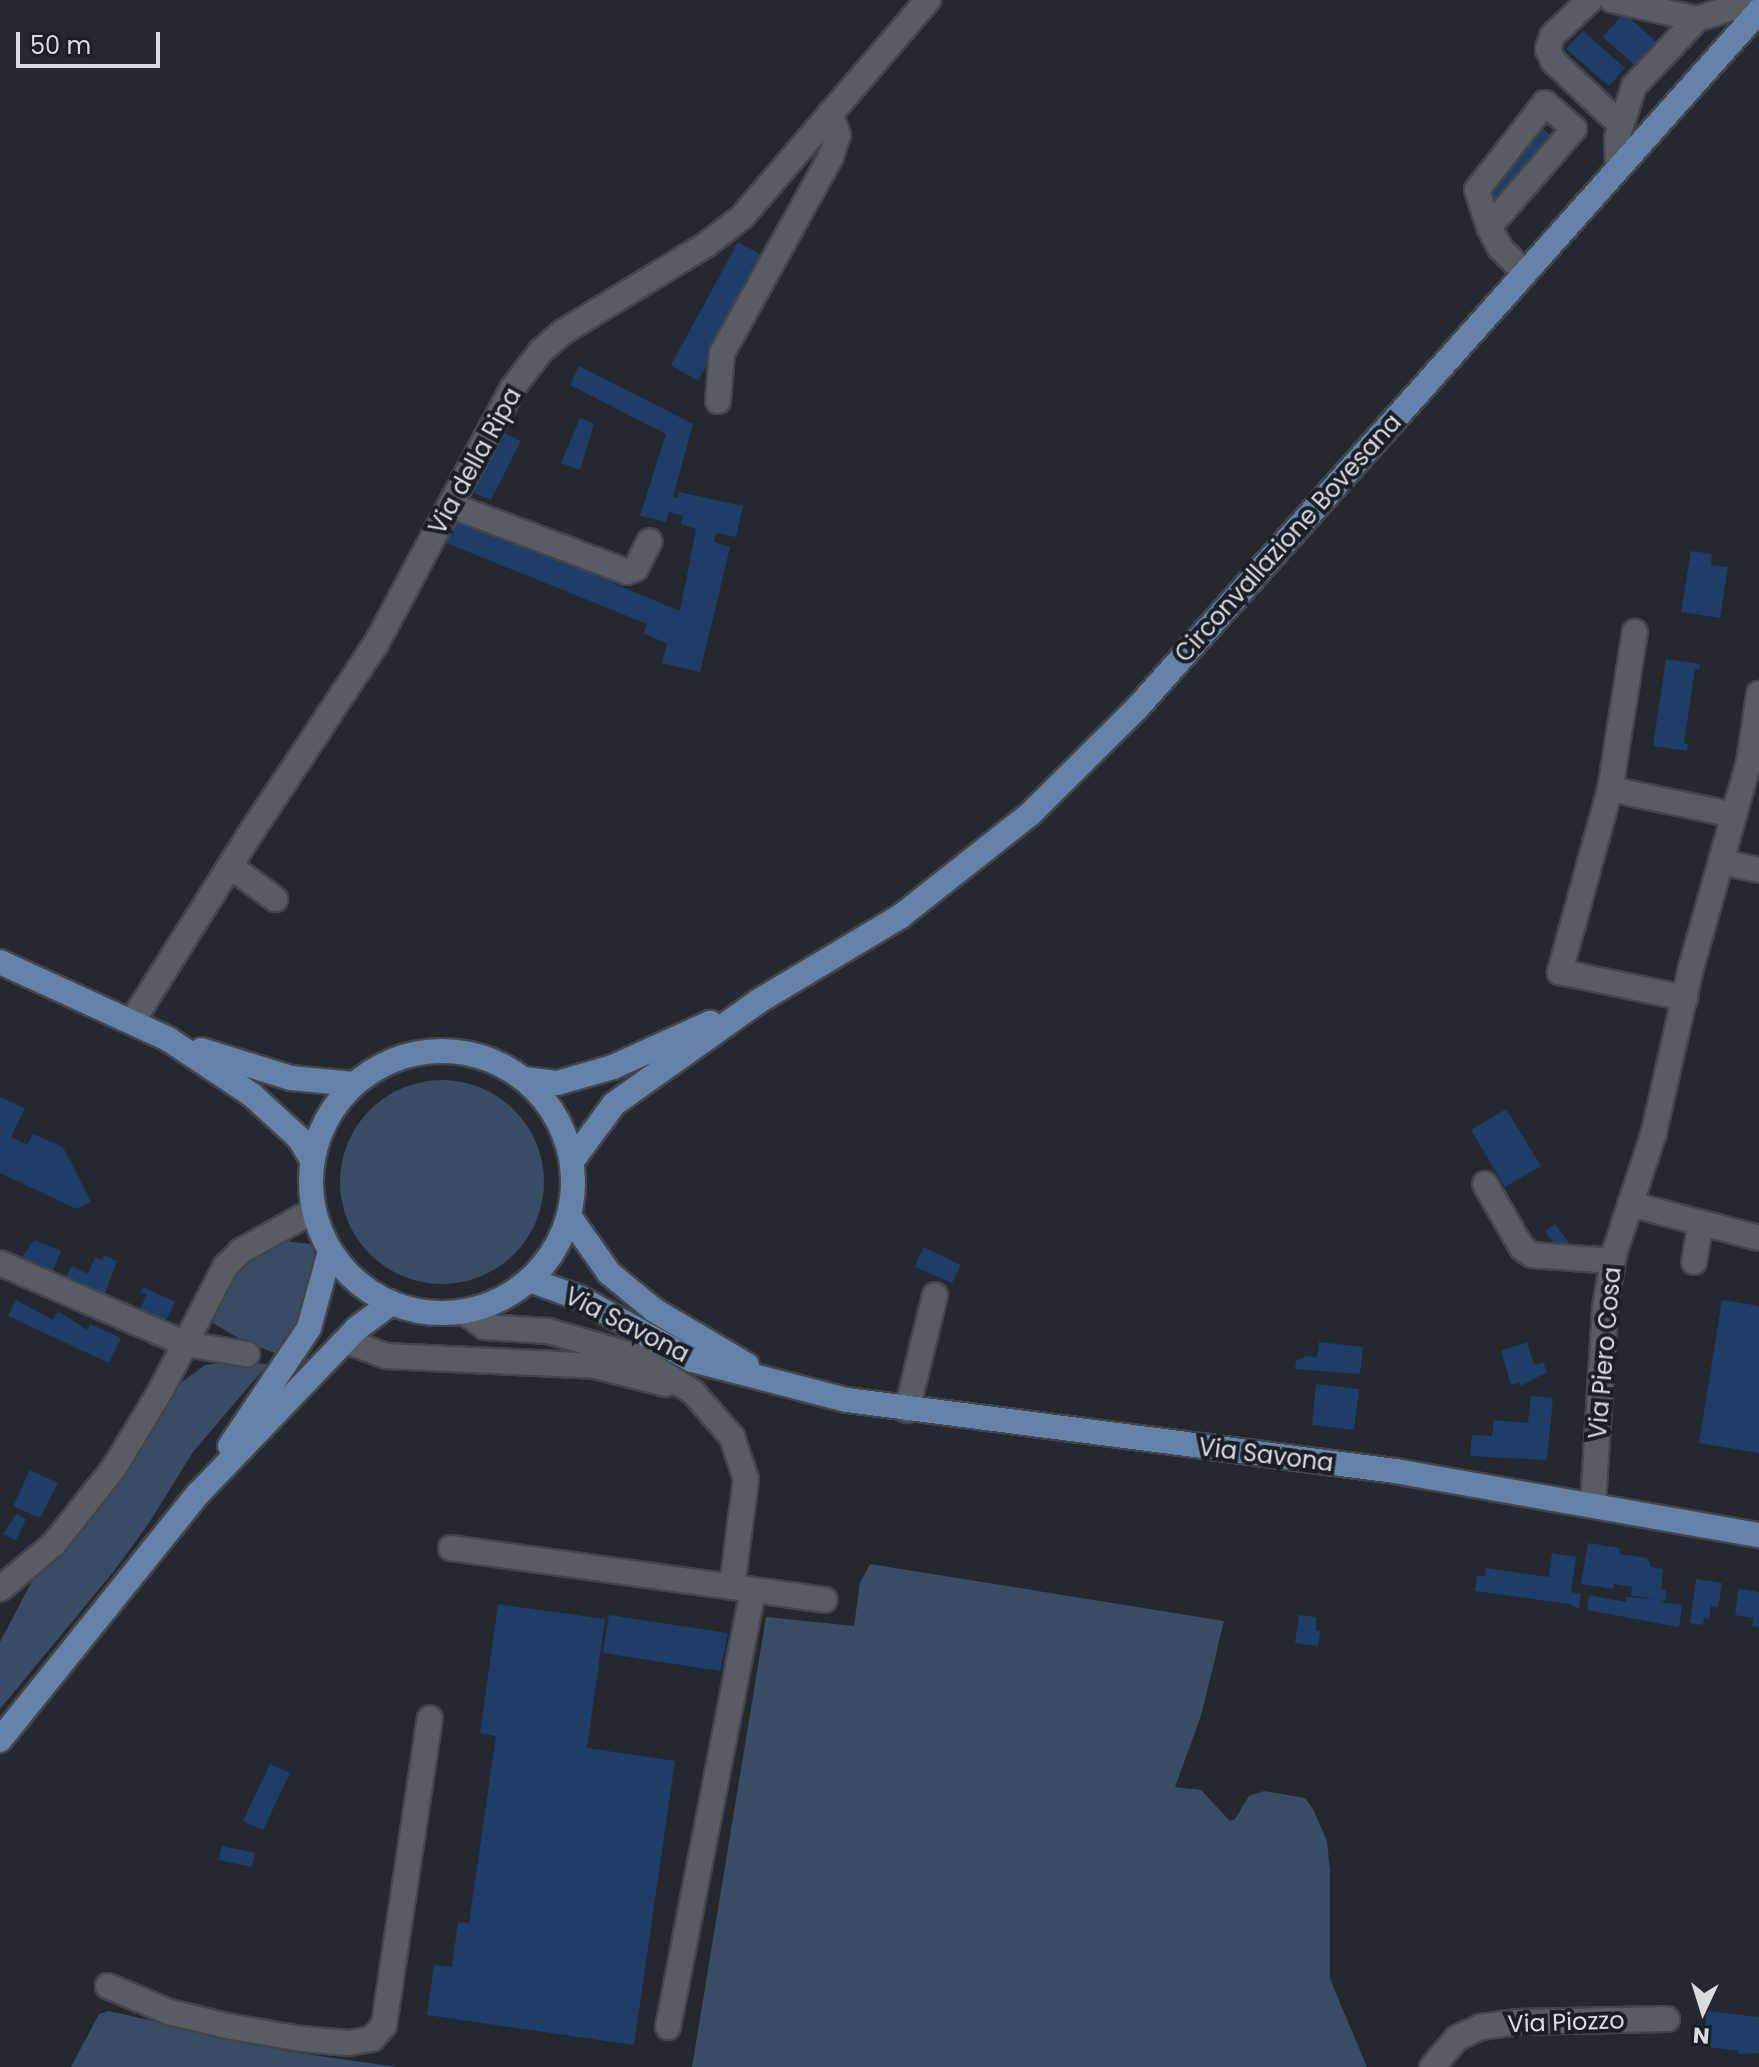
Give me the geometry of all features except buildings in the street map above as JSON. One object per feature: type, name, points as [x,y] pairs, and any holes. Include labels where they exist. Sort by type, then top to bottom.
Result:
[{"type":"main road","name":"Circonvallazione Bovesana","points":[[572,1161],[614,1104],[759,1001],[901,916],[1030,814],[1138,707],[1759,11]]},
{"type":"main road","points":[[0,962],[133,1020],[168,1039],[252,1095],[299,1138],[312,1160]]},
{"type":"main road","name":"Circonvallazione Bovesana","points":[[524,1079],[557,1083],[613,1067],[759,1001]]},
{"type":"main road","points":[[168,1039],[291,1078],[354,1084]]},
{"type":"main road","points":[[429,1051],[463,1052],[495,1062],[524,1079],[546,1102],[563,1130],[572,1161],[573,1189],[569,1216],[546,1262],[529,1280],[498,1300],[463,1311],[426,1312],[391,1303],[357,1282],[330,1251],[313,1211],[312,1160],[320,1132],[334,1106],[354,1084],[396,1058],[429,1051]]},
{"type":"main road","name":"Via Savona","points":[[569,1216],[609,1273],[654,1310],[773,1381]]},
{"type":"main road","points":[[273,1401],[309,1328],[330,1251]]},
{"type":"main road","name":"Via Savona","points":[[529,1280],[580,1298],[692,1360],[907,1410],[1395,1471],[1759,1535]]},
{"type":"main road","points":[[0,1740],[273,1401],[391,1303]]},
{"type":"street","name":"Via della Ripa","points":[[133,1020],[376,644],[512,389],[541,351],[563,332],[707,244],[742,217],[928,0]]},
{"type":"street","points":[[1590,0],[1552,36],[1548,49],[1553,61],[1621,125]]},
{"type":"street","points":[[1612,0],[1697,19]]},
{"type":"street","points":[[1618,167],[1617,138],[1634,86],[1697,19],[1756,0]]},
{"type":"street","points":[[1489,227],[1574,129],[1545,103],[1477,190],[1489,227],[1500,248],[1525,273]]},
{"type":"street","points":[[718,401],[722,353],[831,156],[838,135],[830,113]]},
{"type":"street","points":[[450,505],[627,572],[636,568],[650,541]]},
{"type":"street","points":[[1635,632],[1610,789],[1560,972],[1685,998]]},
{"type":"street","name":"Via Piero Cosa","points":[[1593,1505],[1605,1307],[1613,1261],[1654,1132],[1685,998],[1749,762],[1759,694]]},
{"type":"street","points":[[1610,789],[1734,815]]},
{"type":"street","points":[[1721,862],[1759,870]]},
{"type":"street","points":[[230,866],[275,899]]},
{"type":"street","points":[[1485,1184],[1522,1248],[1532,1255],[1613,1261]]},
{"type":"street","points":[[1630,1204],[1759,1238]]},
{"type":"street","points":[[0,1589],[54,1544],[114,1468],[160,1392],[225,1267],[241,1251],[313,1211]]},
{"type":"street","points":[[1694,1262],[1701,1223]]},
{"type":"street","points":[[0,1263],[185,1344],[247,1354]]},
{"type":"street","points":[[907,1410],[935,1295]]},
{"type":"street","points":[[463,1311],[485,1327],[548,1331],[638,1357],[693,1392],[732,1437],[746,1479],[743,1589],[668,2027]]},
{"type":"street","points":[[346,1341],[386,1356],[595,1366],[693,1392]]},
{"type":"street","points":[[451,1548],[824,1600]]},
{"type":"street","points":[[108,1986],[169,2012],[232,2027],[302,2039],[349,2043],[372,2039],[384,2025],[430,1718]]},
{"type":"street","name":"Via Piozzo","points":[[1432,2067],[1457,2038],[1481,2027],[1515,2022],[1667,2019]]},
{"type":"shaded area","points":[[442,1080],[481,1088],[499,1097],[514,1110],[527,1125],[536,1143],[544,1182],[536,1221],[527,1239],[514,1254],[499,1267],[481,1276],[442,1284],[403,1276],[385,1267],[370,1254],[357,1239],[348,1221],[340,1182],[348,1143],[357,1125],[370,1110],[385,1097],[403,1088]]},
{"type":"shaded area","points":[[284,1241],[310,1244],[314,1251],[314,1266],[301,1316],[278,1354],[247,1343],[211,1322],[223,1290],[242,1263],[258,1251]]},
{"type":"shaded area","points":[[225,1362],[268,1364],[193,1452],[149,1523],[114,1571],[0,1709],[0,1642],[36,1573],[114,1489],[175,1387],[205,1365]]},
{"type":"shaded area","points":[[870,1564],[1224,1621],[1201,1716],[1175,1787],[1201,1790],[1230,1821],[1235,1819],[1249,1796],[1264,1791],[1305,1798],[1313,1809],[1327,1841],[1330,1871],[1330,1979],[1367,2067],[692,2067],[766,1617],[854,1626],[860,1583]]},
{"type":"shaded area","points":[[109,2011],[285,2051],[397,2067],[71,2067],[99,2014]]}]
